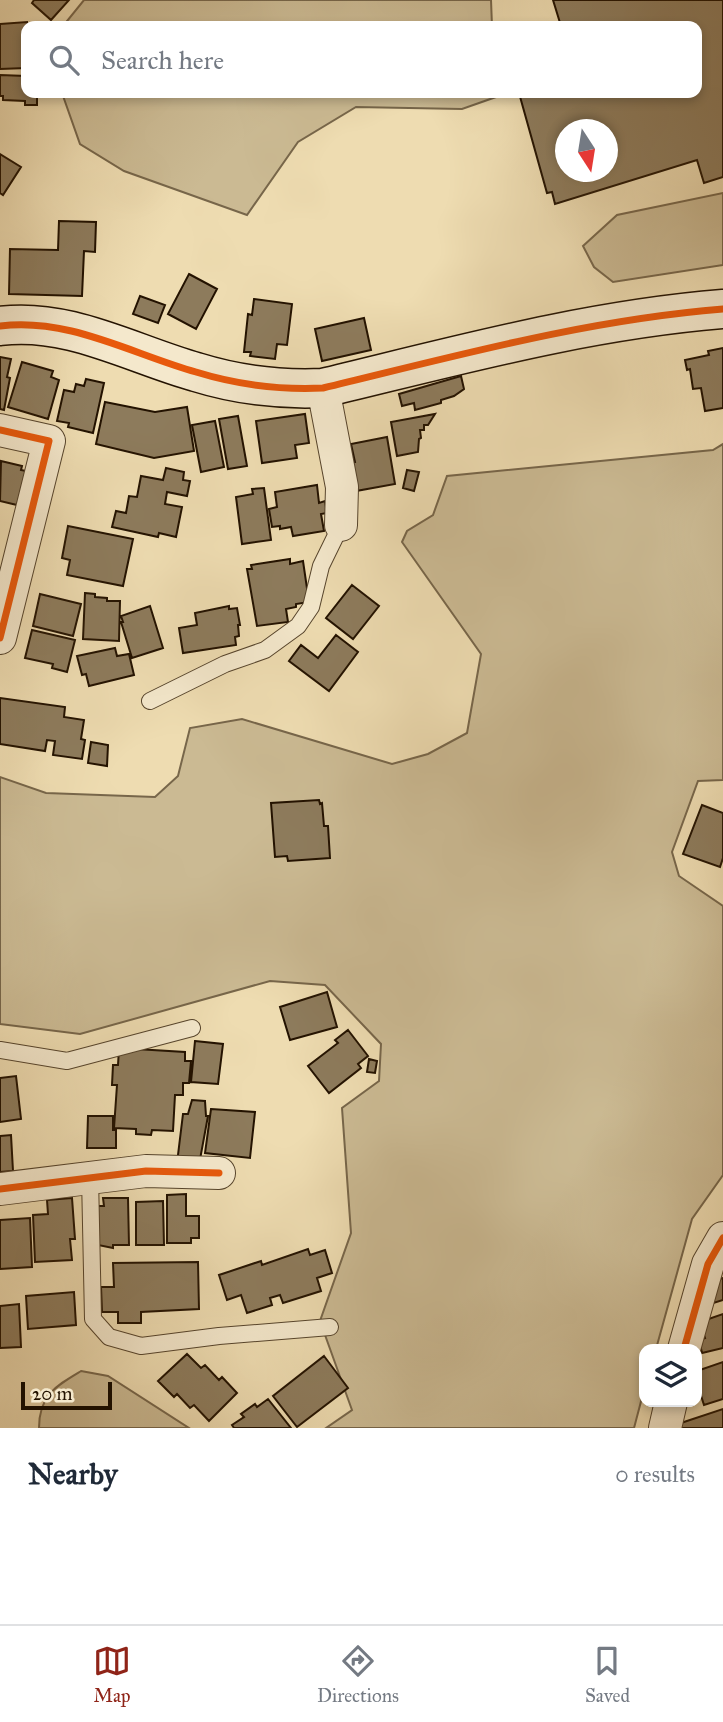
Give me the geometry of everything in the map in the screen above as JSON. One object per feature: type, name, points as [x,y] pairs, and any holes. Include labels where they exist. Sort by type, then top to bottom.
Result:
[{"type":"street","points":[[0,326],[16,324],[60,328],[196,372],[246,384],[291,389],[323,388],[547,334],[619,320],[723,309]]},
{"type":"street","points":[[323,388],[342,487],[341,526]]},
{"type":"street","points":[[0,429],[49,442],[0,638]]},
{"type":"street","points":[[0,1189],[146,1171],[219,1173]]},
{"type":"street","points":[[685,1344],[708,1264],[723,1238]]},
{"type":"street","points":[[665,1428],[670,1407]]},
{"type":"lane","points":[[150,701],[225,664],[265,650],[298,626],[311,607],[321,566],[341,526]]},
{"type":"lane","points":[[0,1050],[67,1061],[192,1028]]},
{"type":"lane","points":[[90,1177],[93,1319],[109,1337],[141,1346],[219,1336],[330,1327]]},
{"type":"shaded area","points":[[84,0],[491,0],[492,21],[67,21]]},
{"type":"shaded area","points":[[64,98],[493,98],[462,109],[356,107],[298,142],[247,215],[124,171],[80,144]]},
{"type":"shaded area","points":[[723,193],[723,265],[613,282],[594,267],[583,246],[617,215]]},
{"type":"shaded area","points":[[723,444],[723,780],[698,781],[672,852],[679,876],[723,906],[723,1175],[692,1219],[657,1344],[639,1344],[640,1407],[634,1428],[326,1428],[352,1410],[320,1321],[351,1233],[342,1108],[379,1081],[381,1044],[325,985],[270,981],[80,1034],[0,1024],[0,777],[46,793],[155,797],[178,776],[190,728],[242,719],[392,764],[428,754],[467,733],[481,654],[402,542],[407,531],[433,515],[447,476],[713,450]]},
{"type":"shaded area","points":[[81,1371],[108,1376],[189,1428],[39,1428],[46,1399],[57,1387]]},
{"type":"building","points":[[34,0],[69,0],[51,20],[32,3]]},
{"type":"building","points":[[553,0],[723,0],[723,177],[704,183],[697,160],[555,204],[552,192],[547,193],[520,98],[702,98],[702,21],[559,21]]},
{"type":"building","points":[[21,22],[21,68],[0,69],[0,24]]},
{"type":"building","points":[[0,75],[21,76],[21,98],[37,98],[37,105],[25,105],[25,101],[3,100],[3,96],[0,96]]},
{"type":"building","points":[[0,154],[21,167],[3,195],[0,193]]},
{"type":"building","points":[[59,221],[96,222],[95,252],[84,251],[82,296],[9,294],[10,249],[58,250]]},
{"type":"building","points":[[189,274],[217,289],[196,329],[168,314]]},
{"type":"building","points":[[140,296],[165,305],[158,323],[133,314]]},
{"type":"building","points":[[254,299],[292,304],[287,345],[277,344],[275,359],[250,356],[251,352],[244,352],[248,314],[252,315]]},
{"type":"building","points":[[364,318],[371,350],[322,361],[315,329]]},
{"type":"building","points":[[723,348],[723,408],[705,411],[701,388],[693,389],[690,369],[687,370],[685,360],[709,355],[708,351]]},
{"type":"building","points":[[0,357],[11,359],[4,410],[0,409]]},
{"type":"building","points":[[22,362],[53,371],[51,377],[59,380],[48,419],[8,407]]},
{"type":"building","points":[[461,376],[464,389],[441,400],[441,403],[415,410],[414,403],[402,406],[399,394]]},
{"type":"building","points":[[86,379],[104,383],[93,433],[68,427],[69,423],[57,421],[64,390],[74,392],[76,384],[84,386]]},
{"type":"building","points":[[105,402],[155,412],[187,407],[194,451],[154,458],[96,444]]},
{"type":"building","points":[[305,414],[309,443],[295,445],[297,458],[262,463],[256,421]]},
{"type":"building","points":[[435,414],[428,425],[424,425],[424,430],[420,430],[418,452],[397,456],[391,422]]},
{"type":"building","points":[[238,416],[247,466],[228,469],[219,419]]},
{"type":"building","points":[[215,421],[224,467],[201,472],[192,425]]},
{"type":"building","points":[[387,437],[395,484],[356,491],[351,444]]},
{"type":"building","points":[[1,461],[22,466],[21,470],[26,471],[17,505],[0,501]]},
{"type":"building","points":[[166,468],[184,472],[183,480],[190,481],[187,496],[167,492],[165,504],[182,507],[176,537],[159,533],[158,537],[112,527],[116,511],[126,513],[129,496],[137,497],[141,476],[163,480]]},
{"type":"building","points":[[407,470],[419,472],[414,491],[403,488]]},
{"type":"building","points":[[317,485],[319,503],[325,501],[327,513],[321,514],[324,531],[293,536],[291,527],[272,527],[269,509],[277,507],[275,492]]},
{"type":"building","points":[[264,488],[271,540],[242,544],[236,497],[253,494],[252,489]]},
{"type":"building","points":[[68,526],[133,539],[123,586],[67,575],[70,560],[62,558]]},
{"type":"building","points":[[290,559],[290,564],[303,561],[309,602],[286,609],[288,622],[257,626],[247,569],[252,569],[251,565]]},
{"type":"building","points":[[352,585],[379,606],[353,639],[326,618]]},
{"type":"building","points":[[85,593],[107,598],[107,601],[120,601],[119,641],[83,639]]},
{"type":"building","points":[[40,594],[81,604],[73,636],[33,626]]},
{"type":"building","points":[[150,606],[163,648],[132,658],[121,616]]},
{"type":"building","points":[[229,606],[229,609],[237,608],[240,625],[239,636],[235,637],[236,645],[183,653],[179,628],[197,625],[195,613]]},
{"type":"building","points":[[32,630],[75,640],[67,672],[52,668],[53,664],[25,658]]},
{"type":"building","points":[[336,635],[358,652],[329,691],[289,661],[301,645],[318,658]]},
{"type":"building","points":[[115,648],[117,656],[129,654],[134,675],[89,686],[86,674],[82,675],[77,656]]},
{"type":"building","points":[[0,698],[65,707],[64,717],[84,720],[82,759],[53,755],[55,741],[47,740],[45,751],[0,744]]},
{"type":"building","points":[[91,742],[108,745],[107,766],[88,763]]},
{"type":"building","points":[[319,800],[320,804],[322,803],[324,826],[328,826],[330,858],[288,861],[287,856],[275,857],[271,803]]},
{"type":"building","points":[[702,805],[723,813],[723,858],[720,867],[683,854]]},
{"type":"building","points":[[327,992],[337,1027],[290,1040],[280,1007]]},
{"type":"building","points":[[348,1030],[368,1056],[358,1064],[361,1068],[329,1093],[308,1066],[338,1043],[335,1040]]},
{"type":"building","points":[[195,1041],[223,1044],[218,1084],[191,1082]]},
{"type":"building","points":[[119,1048],[185,1052],[185,1061],[191,1061],[189,1083],[183,1083],[183,1095],[175,1095],[173,1131],[152,1130],[151,1135],[136,1134],[136,1129],[114,1128],[117,1085],[112,1085],[113,1065],[118,1065]]},
{"type":"building","points":[[369,1059],[377,1061],[375,1073],[367,1072]]},
{"type":"building","points":[[16,1076],[21,1119],[0,1122],[0,1078]]},
{"type":"building","points":[[192,1100],[205,1101],[208,1116],[199,1165],[177,1163],[183,1114],[188,1114]]},
{"type":"building","points":[[211,1109],[255,1112],[250,1158],[205,1153]]},
{"type":"building","points":[[88,1116],[113,1116],[116,1148],[87,1148]]},
{"type":"building","points":[[11,1135],[13,1171],[0,1172],[0,1136]]},
{"type":"building","points":[[186,1194],[186,1216],[199,1216],[199,1238],[191,1238],[191,1243],[167,1243],[167,1195]]},
{"type":"building","points":[[72,1198],[75,1239],[70,1239],[72,1260],[35,1262],[33,1215],[48,1214],[47,1200]]},
{"type":"building","points":[[103,1198],[128,1198],[129,1245],[113,1245],[113,1248],[98,1245],[98,1206],[104,1206]]},
{"type":"building","points":[[163,1201],[164,1245],[136,1245],[136,1202]]},
{"type":"building","points":[[30,1218],[32,1267],[0,1269],[0,1220]]},
{"type":"building","points":[[308,1249],[310,1255],[325,1250],[332,1273],[317,1278],[321,1291],[283,1303],[280,1295],[270,1298],[272,1305],[247,1313],[241,1295],[227,1300],[219,1275],[261,1261],[262,1265]]},
{"type":"building","points":[[198,1262],[199,1309],[141,1312],[141,1323],[118,1323],[118,1312],[102,1312],[101,1287],[114,1287],[113,1263]]},
{"type":"building","points":[[723,1278],[723,1300],[707,1305],[715,1280]]},
{"type":"building","points":[[74,1292],[76,1325],[28,1329],[26,1296]]},
{"type":"building","points":[[19,1304],[21,1347],[0,1348],[0,1306]]},
{"type":"building","points":[[723,1314],[723,1348],[702,1353],[699,1340],[705,1338],[700,1322]]},
{"type":"building","points":[[187,1354],[201,1368],[205,1365],[219,1380],[222,1377],[237,1393],[209,1421],[194,1405],[190,1408],[177,1394],[174,1397],[158,1381]]},
{"type":"building","points":[[324,1356],[348,1388],[297,1427],[273,1396]]},
{"type":"building","points":[[723,1362],[723,1399],[704,1405],[702,1369]]},
{"type":"building","points":[[268,1399],[291,1428],[234,1428],[232,1425],[244,1417],[241,1414]]},
{"type":"building","points":[[723,1409],[723,1428],[676,1428],[675,1425]]},
{"type":"cycle path","points":[[0,326],[25,325],[75,332],[212,377],[259,386],[323,388],[571,330],[723,309]]},
{"type":"cycle path","points":[[0,430],[49,441],[0,638]]},
{"type":"cycle path","points":[[0,1189],[146,1171],[219,1173]]},
{"type":"cycle path","points":[[685,1344],[708,1264],[723,1238]]}]
